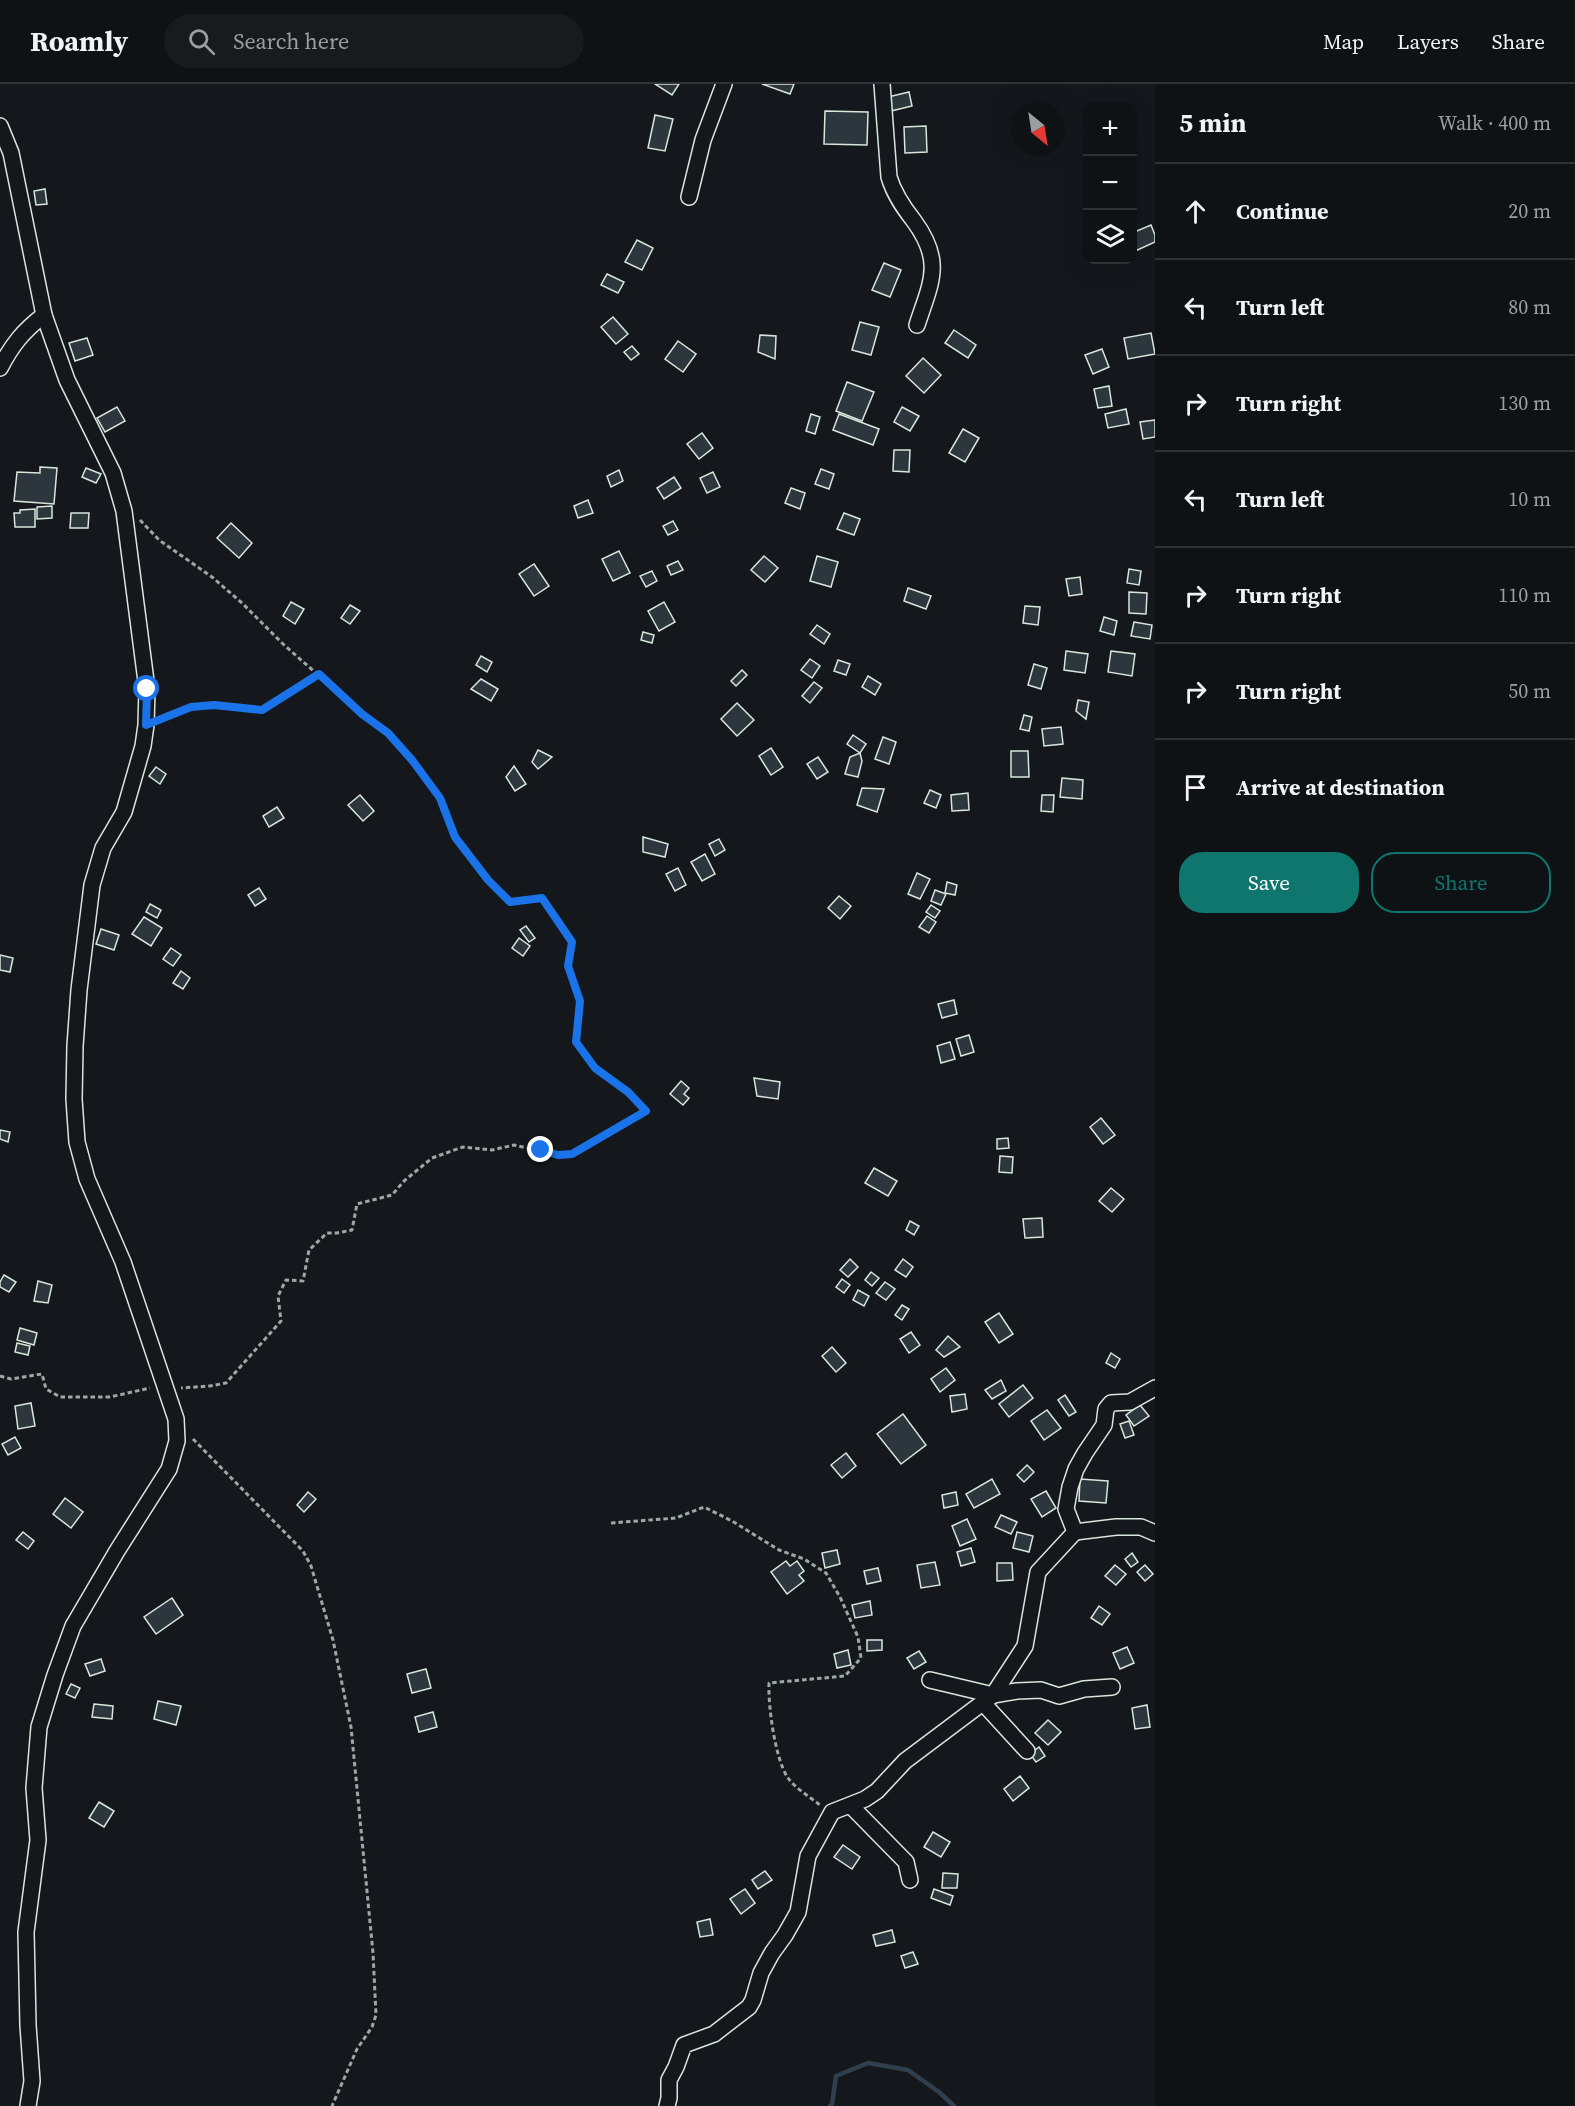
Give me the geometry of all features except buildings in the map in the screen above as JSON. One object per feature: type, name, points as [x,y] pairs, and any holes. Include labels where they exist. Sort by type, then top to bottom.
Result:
[{"type":"street","points":[[689,197],[703,140],[724,84]]},
{"type":"street","points":[[882,84],[889,177],[897,199],[923,233],[931,251],[933,263],[931,281],[917,325]]},
{"type":"street","points":[[0,126],[10,153],[44,315],[68,380],[113,473],[124,511],[147,689],[146,725],[143,746],[124,812],[103,848],[92,885],[79,990],[74,1099],[77,1142],[87,1179],[123,1262],[166,1386],[176,1419],[177,1441],[169,1469],[73,1626],[39,1727],[34,1788],[38,1840],[26,1932],[32,2080],[28,2106]]},
{"type":"street","points":[[0,368],[26,329],[44,315]]},
{"type":"street","points":[[1075,1532],[1066,1509],[1070,1487],[1084,1453],[1104,1425],[1106,1410],[1111,1403],[1130,1402],[1155,1388]]},
{"type":"street","points":[[666,2106],[669,2098],[669,2080],[684,2045],[714,2034],[749,2007],[753,2000],[761,1973],[798,1912],[804,1888],[807,1856],[832,1812],[851,1806],[877,1791],[905,1761],[988,1699],[1025,1646],[1038,1572],[1075,1532],[1116,1527],[1141,1527],[1155,1533]]},
{"type":"street","points":[[930,1680],[988,1699],[1017,1691],[1041,1690],[1059,1696],[1084,1689],[1112,1687]]},
{"type":"street","points":[[988,1699],[1028,1751]]},
{"type":"street","points":[[851,1806],[906,1862],[910,1880]]},
{"type":"path","points":[[0,1376],[12,1379],[42,1374],[46,1389],[60,1396],[110,1397],[166,1386],[191,1388],[226,1383],[281,1321],[278,1296],[286,1280],[303,1281],[309,1250],[327,1233],[352,1230],[357,1204],[392,1195],[404,1181],[432,1158],[463,1147],[492,1150],[514,1145],[558,1155],[572,1154],[646,1111],[628,1092],[595,1068],[576,1042],[580,1001],[568,966],[572,942],[542,898],[510,902],[488,880],[455,837],[440,798],[412,760],[388,733],[362,714],[212,577],[159,540],[121,500]]},
{"type":"path","points":[[146,725],[191,707],[214,705],[262,710],[319,674]]},
{"type":"path","points":[[176,1419],[303,1551],[311,1566],[333,1640],[351,1727],[374,1953],[376,2015],[372,2027],[357,2049],[332,2106]]},
{"type":"path","points":[[611,1522],[676,1518],[704,1507],[779,1550],[804,1559],[826,1573],[858,1637],[861,1658],[845,1676],[769,1683],[769,1700],[779,1756],[788,1778],[832,1812]]},
{"type":"waterway","points":[[830,2106],[836,2076],[868,2063],[908,2070],[954,2106]]},
{"type":"route","points":[[147,689],[146,725],[191,707],[214,705],[262,710],[319,674],[362,714],[388,733],[412,760],[440,798],[455,837],[488,880],[510,902],[542,898],[572,942],[568,966],[580,1001],[576,1042],[595,1068],[628,1092],[646,1111],[572,1154],[558,1155],[541,1150]]}]
